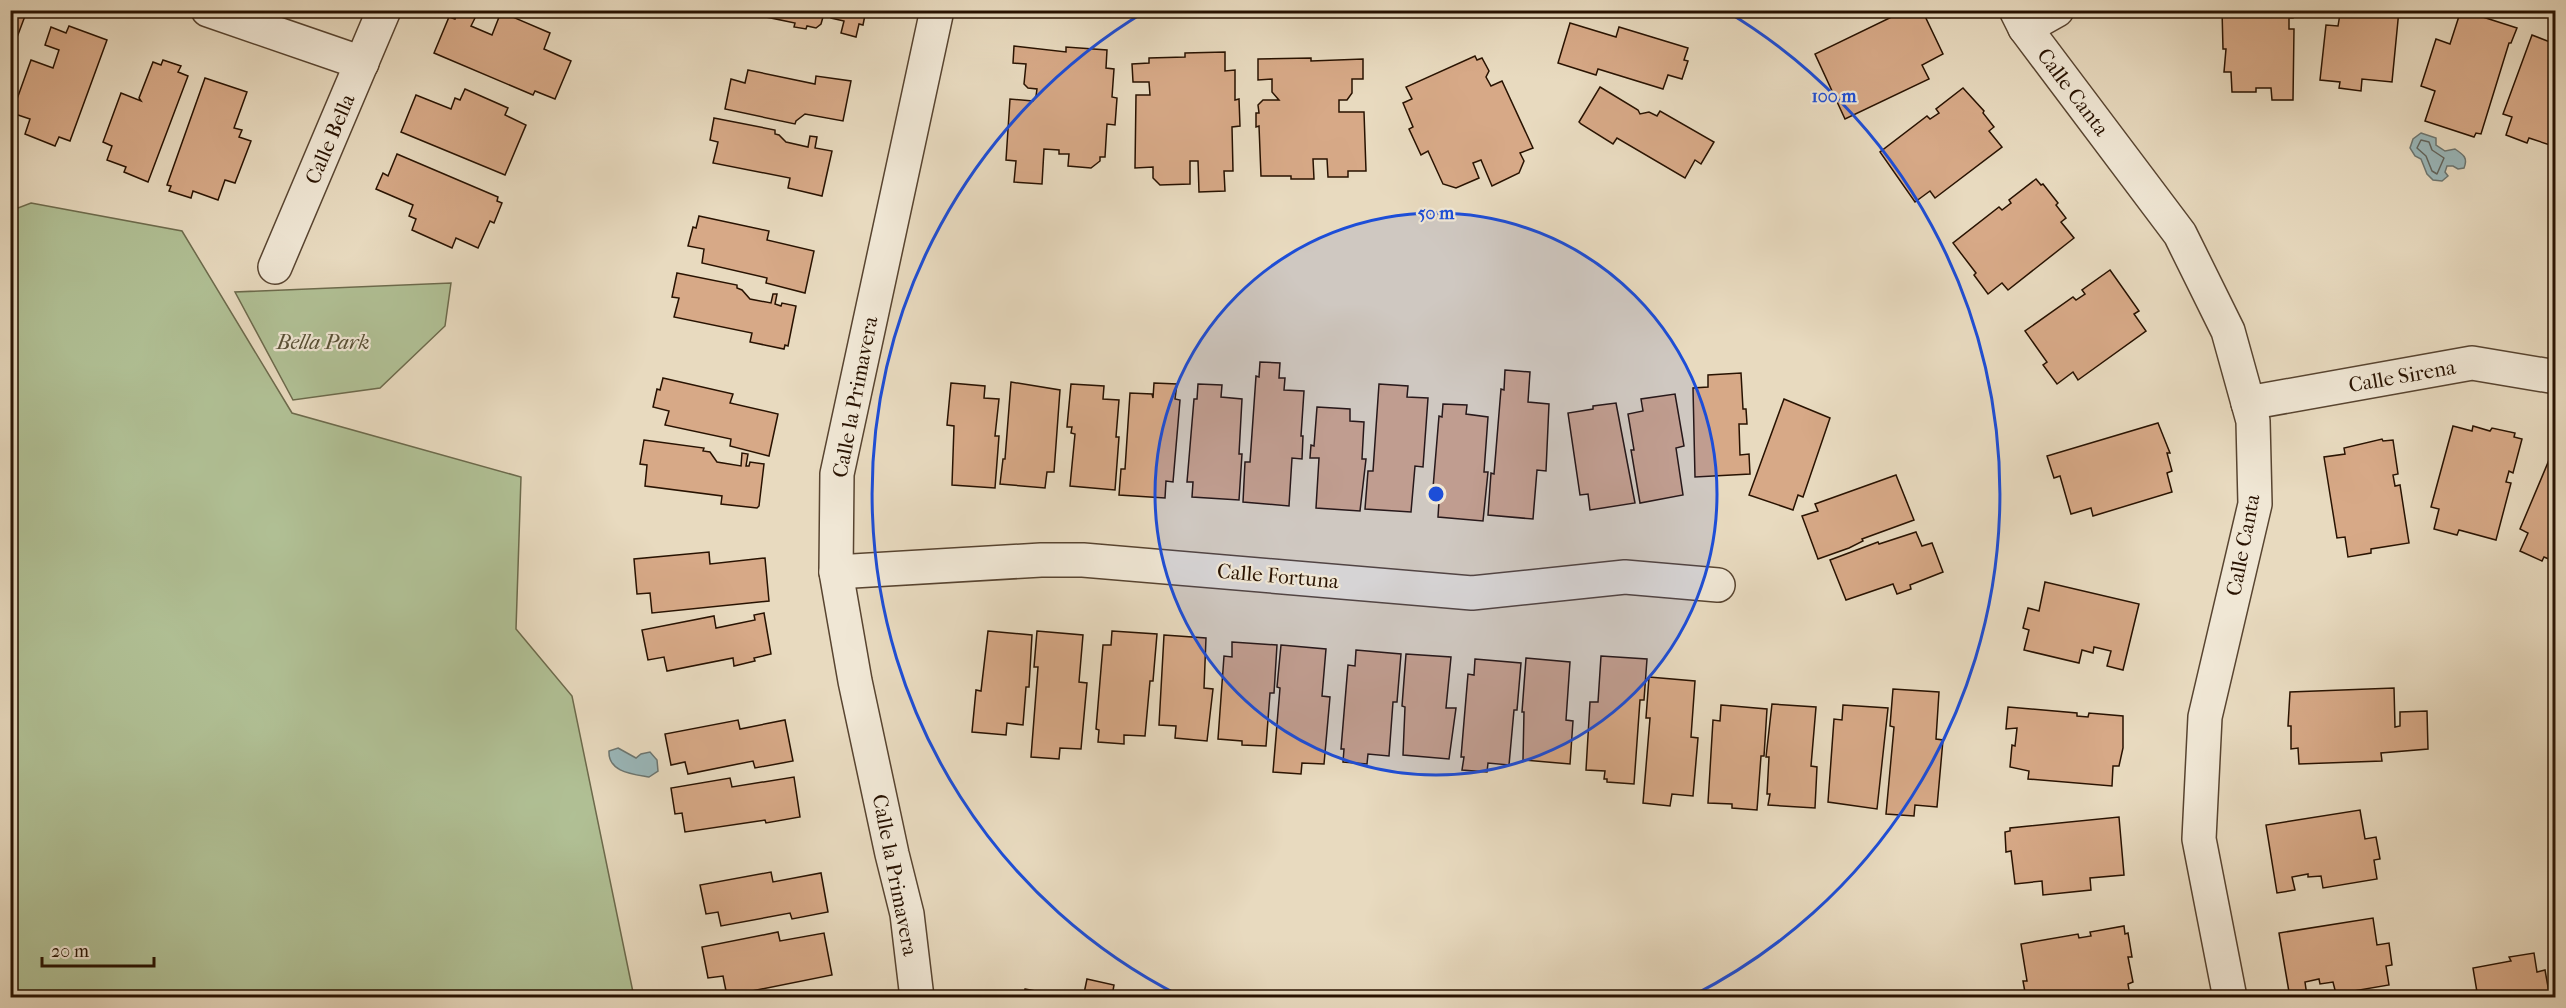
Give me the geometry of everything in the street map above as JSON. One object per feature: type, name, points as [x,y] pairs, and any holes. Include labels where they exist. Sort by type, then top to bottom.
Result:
[{"type":"street","points":[[208,10],[362,63]]},
{"type":"street","name":"Calle Bella","points":[[275,267],[384,10]]},
{"type":"street","name":"Calle la Primavera","points":[[917,998],[907,914],[855,681],[836,572],[837,474],[937,10]]},
{"type":"street","points":[[2020,19],[2057,10]]},
{"type":"street","name":"Calle Canta","points":[[2020,19],[2180,234],[2228,331],[2253,420],[2255,504],[2205,717],[2199,839],[2230,998]]},
{"type":"street","name":"Calle Sirena","points":[[2248,403],[2472,363],[2556,377]]},
{"type":"street","name":"Calle Fortuna","points":[[836,572],[1041,560],[1083,560],[1472,593],[1625,577],[1718,585]]},
{"type":"green space","points":[[31,203],[182,231],[292,413],[521,477],[516,629],[572,696],[634,997],[11,997],[10,211]]},
{"type":"green space","name":"Bella Park","points":[[451,283],[445,326],[380,388],[293,400],[235,292]]},
{"type":"water","points":[[2421,133],[2436,138],[2436,145],[2445,151],[2455,149],[2461,153],[2465,159],[2464,168],[2447,166],[2445,172],[2448,176],[2442,181],[2433,180],[2427,174],[2421,159],[2415,156],[2410,148],[2413,139]]},
{"type":"water","points":[[618,748],[636,758],[650,752],[657,760],[658,771],[649,777],[622,771],[612,764],[610,758],[609,751]]},
{"type":"building","points":[[459,10],[479,10],[471,26],[492,35],[501,12],[550,33],[544,49],[571,61],[555,99],[535,91],[533,95],[434,53],[449,17],[455,19]]},
{"type":"building","points":[[747,10],[825,10],[821,24],[816,28],[807,26],[806,29],[794,27],[795,23],[747,13]]},
{"type":"building","points":[[827,10],[866,10],[863,25],[859,24],[856,37],[841,33],[844,21],[831,18]]},
{"type":"building","points":[[1608,10],[1646,10],[1645,16]]},
{"type":"building","points":[[1906,10],[1922,10],[1943,54],[1922,65],[1929,79],[1845,119],[1815,54]]},
{"type":"building","points":[[2222,10],[2293,10],[2293,18],[2289,18],[2289,29],[2294,29],[2293,100],[2272,100],[2271,88],[2256,88],[2256,92],[2232,92],[2231,72],[2224,72],[2226,49],[2223,49]]},
{"type":"building","points":[[2343,10],[2399,10],[2392,82],[2362,79],[2361,91],[2339,88],[2340,82],[2320,80],[2326,25],[2338,26]]},
{"type":"building","points":[[2461,10],[2517,28],[2509,43],[2481,134],[2476,133],[2474,137],[2425,121],[2435,91],[2421,86],[2436,39],[2450,44]]},
{"type":"building","points":[[10,11],[25,16],[10,56]]},
{"type":"building","points":[[1570,23],[1616,37],[1619,27],[1688,48],[1684,60],[1688,61],[1682,79],[1668,75],[1663,89],[1598,69],[1596,75],[1558,63]]},
{"type":"building","points":[[69,26],[107,40],[70,141],[59,137],[55,146],[25,134],[30,119],[12,113],[31,60],[53,68],[59,50],[45,45],[51,27],[66,33]]},
{"type":"building","points":[[2532,35],[2550,42],[2552,36],[2556,37],[2556,147],[2529,138],[2527,143],[2506,135],[2512,117],[2503,114]]},
{"type":"building","points":[[1014,46],[1066,52],[1066,47],[1107,50],[1106,68],[1114,69],[1112,97],[1117,98],[1115,125],[1107,124],[1105,157],[1100,157],[1100,161],[1091,168],[1068,166],[1069,154],[1059,154],[1059,150],[1044,149],[1042,184],[1014,182],[1016,161],[1006,160],[1010,99],[1033,101],[1037,89],[1028,88],[1024,84],[1026,64],[1013,63]]},
{"type":"building","points":[[1225,52],[1225,71],[1235,70],[1235,100],[1239,99],[1240,126],[1232,127],[1233,171],[1224,171],[1225,191],[1199,192],[1198,161],[1190,161],[1190,184],[1160,185],[1153,178],[1153,167],[1135,168],[1136,95],[1150,95],[1149,82],[1133,82],[1132,64],[1149,63],[1149,58],[1185,57],[1185,53]]},
{"type":"building","points":[[1475,56],[1477,60],[1482,58],[1489,71],[1486,77],[1491,86],[1502,81],[1533,148],[1520,153],[1524,161],[1519,173],[1492,186],[1481,160],[1473,163],[1479,178],[1456,188],[1443,184],[1428,151],[1421,155],[1409,129],[1413,127],[1403,103],[1412,99],[1406,87]]},
{"type":"building","points":[[1311,58],[1311,61],[1363,59],[1363,79],[1352,79],[1352,93],[1347,100],[1339,100],[1339,112],[1364,112],[1366,171],[1348,171],[1348,177],[1328,177],[1327,159],[1313,159],[1314,179],[1261,176],[1259,126],[1256,127],[1256,113],[1259,113],[1258,105],[1263,100],[1279,100],[1272,92],[1272,79],[1258,80],[1258,59]]},
{"type":"building","points":[[163,60],[181,66],[178,72],[188,76],[148,182],[124,172],[126,167],[107,160],[112,146],[103,142],[121,93],[141,101],[139,98],[153,62],[161,65]]},
{"type":"building","points":[[748,70],[815,84],[816,76],[851,81],[843,121],[805,114],[795,124],[725,109],[731,79],[745,83]]},
{"type":"building","points":[[205,78],[247,92],[234,128],[242,130],[239,137],[251,141],[235,183],[225,180],[218,200],[193,191],[191,198],[169,191],[171,186],[167,185]]},
{"type":"building","points":[[1600,87],[1638,110],[1640,114],[1649,112],[1657,116],[1660,111],[1714,142],[1701,164],[1695,160],[1685,178],[1617,138],[1613,144],[1581,124],[1579,122]]},
{"type":"building","points":[[1963,88],[1984,111],[1983,113],[1994,127],[1989,131],[2002,147],[1935,198],[1930,191],[1915,202],[1880,152],[1927,116],[1930,119],[1939,113],[1936,109]]},
{"type":"building","points":[[465,89],[508,108],[505,115],[526,125],[505,175],[401,132],[416,95],[451,109],[455,98],[460,100]]},
{"type":"building","points":[[714,118],[775,130],[775,134],[786,142],[808,147],[810,136],[817,137],[815,148],[832,151],[822,196],[788,188],[790,178],[713,163],[718,142],[710,140]]},
{"type":"building","points":[[397,154],[498,197],[497,201],[502,203],[494,223],[490,221],[478,248],[456,238],[452,248],[412,230],[416,219],[409,216],[413,205],[376,189],[383,173],[388,176]]},
{"type":"building","points":[[2036,179],[2058,203],[2056,205],[2066,218],[2061,222],[2074,238],[2008,290],[2002,283],[1988,294],[1974,275],[1976,273],[1953,243],[1999,207],[2002,210],[2011,203],[2009,200]]},
{"type":"building","points":[[699,216],[769,231],[767,240],[814,251],[805,293],[766,283],[767,278],[702,263],[704,249],[688,246],[693,227],[696,228]]},
{"type":"building","points":[[2110,270],[2139,311],[2134,314],[2146,331],[2078,380],[2073,372],[2057,384],[2043,365],[2047,362],[2025,331],[2073,297],[2076,300],[2085,294],[2082,290]]},
{"type":"building","points":[[677,273],[737,285],[737,288],[750,299],[771,303],[773,294],[777,294],[775,304],[796,306],[788,346],[785,345],[784,349],[750,342],[752,333],[674,317],[679,298],[672,297]]},
{"type":"building","points":[[1260,362],[1280,363],[1279,378],[1285,378],[1284,390],[1304,391],[1302,459],[1292,458],[1289,506],[1243,502],[1245,462],[1250,462],[1256,376],[1259,377]]},
{"type":"building","points":[[1505,370],[1530,372],[1528,402],[1549,404],[1546,471],[1537,470],[1533,519],[1488,515],[1491,473],[1494,474],[1501,389],[1504,390]]},
{"type":"building","points":[[1741,373],[1743,409],[1746,409],[1747,424],[1739,424],[1740,455],[1749,454],[1750,474],[1695,477],[1693,388],[1708,387],[1708,375]]},
{"type":"building","points":[[663,378],[733,394],[730,403],[778,414],[769,456],[730,446],[731,439],[665,425],[669,411],[653,407],[657,389],[660,390]]},
{"type":"building","points":[[1011,382],[1060,390],[1054,472],[1047,472],[1045,488],[1000,484],[1003,459],[1005,459]]},
{"type":"building","points":[[951,383],[985,386],[984,398],[999,399],[995,436],[999,436],[995,488],[952,485],[954,426],[947,425]]},
{"type":"building","points":[[1154,383],[1177,384],[1175,399],[1180,400],[1173,482],[1166,481],[1165,498],[1119,495],[1121,469],[1125,469],[1130,393],[1152,394],[1153,398]]},
{"type":"building","points":[[1071,384],[1104,386],[1103,399],[1119,400],[1115,490],[1070,486],[1075,434],[1071,433],[1072,427],[1067,427]]},
{"type":"building","points":[[1198,384],[1222,385],[1221,397],[1242,399],[1239,500],[1192,497],[1193,482],[1187,482],[1194,399],[1197,399]]},
{"type":"building","points":[[1379,384],[1408,386],[1407,397],[1428,398],[1423,467],[1415,466],[1411,512],[1365,509],[1368,471],[1373,471]]},
{"type":"building","points":[[1675,394],[1684,446],[1676,448],[1683,495],[1640,503],[1631,450],[1634,450],[1628,414],[1643,411],[1641,399]]},
{"type":"building","points":[[1784,399],[1830,418],[1803,497],[1798,495],[1793,510],[1749,495]]},
{"type":"building","points":[[1616,403],[1635,503],[1590,510],[1588,494],[1580,495],[1568,413]]},
{"type":"building","points":[[1443,404],[1467,405],[1466,414],[1488,417],[1484,472],[1488,472],[1483,521],[1438,517],[1439,501],[1432,500],[1439,416],[1442,417]]},
{"type":"building","points":[[1317,407],[1350,409],[1350,421],[1364,422],[1362,459],[1366,459],[1360,511],[1316,508],[1319,458],[1310,458],[1311,445],[1314,446]]},
{"type":"building","points":[[2158,423],[2170,453],[2167,453],[2172,471],[2167,473],[2172,492],[2093,516],[2091,508],[2071,514],[2060,476],[2054,478],[2047,456]]},
{"type":"building","points":[[2453,426],[2472,431],[2473,426],[2490,431],[2492,428],[2515,433],[2514,437],[2522,439],[2513,473],[2509,471],[2506,482],[2511,483],[2496,540],[2459,530],[2457,535],[2434,529],[2439,509],[2431,507]]},
{"type":"building","points":[[2382,439],[2383,441],[2393,440],[2398,474],[2393,475],[2395,486],[2400,485],[2409,543],[2371,549],[2371,553],[2348,557],[2345,537],[2337,538],[2324,457],[2345,454],[2344,448]]},
{"type":"building","points":[[644,440],[704,448],[703,451],[710,452],[717,462],[741,466],[742,453],[748,454],[746,466],[749,466],[750,462],[764,464],[759,506],[757,508],[721,504],[722,496],[645,486],[647,465],[640,464]]},
{"type":"building","points":[[2552,453],[2556,454],[2556,562],[2544,557],[2542,561],[2520,551],[2528,533],[2520,529]]},
{"type":"building","points":[[1896,475],[1914,520],[1862,539],[1863,541],[1849,548],[1818,559],[1802,516],[1818,511],[1815,504]]},
{"type":"building","points":[[1916,532],[1922,546],[1932,543],[1943,572],[1910,585],[1911,589],[1897,594],[1893,584],[1846,600],[1830,560],[1878,542],[1879,544]]},
{"type":"building","points":[[709,552],[710,564],[765,558],[769,601],[652,613],[650,593],[637,594],[634,559]]},
{"type":"building","points":[[2045,582],[2139,604],[2123,670],[2107,666],[2111,651],[2094,647],[2093,653],[2082,650],[2079,663],[2024,650],[2029,630],[2023,628],[2028,608],[2039,611]]},
{"type":"building","points":[[764,613],[771,654],[754,658],[755,661],[734,666],[733,658],[667,671],[664,657],[648,660],[642,630],[714,616],[716,628],[755,620],[754,615]]},
{"type":"building","points":[[988,631],[1032,635],[1029,687],[1026,687],[1023,725],[1007,723],[1006,735],[972,732],[976,690],[981,691]]},
{"type":"building","points":[[1037,631],[1083,635],[1079,682],[1087,683],[1081,749],[1060,748],[1059,759],[1031,757],[1038,667],[1034,667]]},
{"type":"building","points":[[1112,631],[1157,634],[1145,736],[1124,735],[1124,744],[1098,742],[1099,730],[1096,729],[1103,645],[1111,645]]},
{"type":"building","points":[[1164,635],[1206,638],[1204,688],[1213,689],[1207,741],[1175,738],[1176,726],[1159,725]]},
{"type":"building","points":[[1232,642],[1277,645],[1274,693],[1270,693],[1266,746],[1242,745],[1242,741],[1218,739],[1224,656],[1232,657]]},
{"type":"building","points":[[1281,645],[1326,649],[1322,696],[1330,697],[1324,764],[1302,763],[1301,774],[1273,772]]},
{"type":"building","points":[[1356,650],[1401,654],[1397,702],[1393,702],[1389,756],[1368,754],[1367,764],[1343,762],[1344,749],[1341,749],[1348,665],[1355,666]]},
{"type":"building","points":[[1406,654],[1451,657],[1446,708],[1456,708],[1449,759],[1403,755],[1405,707],[1402,706]]},
{"type":"building","points":[[1601,656],[1647,659],[1644,700],[1640,700],[1634,784],[1607,782],[1607,779],[1604,779],[1605,771],[1586,770],[1590,702],[1598,702]]},
{"type":"building","points":[[1526,658],[1570,662],[1566,720],[1573,721],[1570,764],[1523,760],[1524,712],[1522,712]]},
{"type":"building","points":[[1475,659],[1521,663],[1509,765],[1488,763],[1487,772],[1462,770],[1464,757],[1461,757],[1468,674],[1474,675]]},
{"type":"building","points":[[1649,677],[1695,681],[1691,737],[1698,738],[1693,796],[1672,794],[1670,806],[1643,803],[1650,718],[1646,718]]},
{"type":"building","points":[[2394,688],[2395,727],[2400,726],[2400,712],[2427,711],[2428,749],[2381,753],[2382,761],[2299,764],[2298,748],[2291,749],[2291,726],[2288,726],[2290,692]]},
{"type":"building","points":[[1893,689],[1939,692],[1936,739],[1943,740],[1937,807],[1915,805],[1914,816],[1886,814],[1894,727],[1890,726]]},
{"type":"building","points":[[1772,704],[1816,707],[1811,766],[1817,767],[1815,808],[1768,805],[1769,757],[1766,757]]},
{"type":"building","points":[[1721,705],[1767,709],[1757,810],[1732,808],[1732,804],[1708,803],[1713,720],[1720,721]]},
{"type":"building","points":[[1843,705],[1888,708],[1877,809],[1828,802],[1834,719],[1842,720]]},
{"type":"building","points":[[2008,707],[2077,713],[2077,716],[2088,717],[2089,713],[2123,716],[2123,748],[2119,766],[2113,766],[2112,786],[2028,779],[2029,771],[2010,767],[2012,745],[2015,746],[2017,728],[2006,729]]},
{"type":"building","points":[[738,720],[740,729],[785,720],[793,761],[755,768],[753,761],[688,774],[685,762],[671,765],[665,734]]},
{"type":"building","points":[[794,777],[800,817],[685,832],[682,813],[675,814],[671,788],[730,778],[732,787]]},
{"type":"building","points":[[2360,810],[2365,839],[2376,837],[2380,859],[2374,860],[2377,879],[2323,888],[2321,876],[2308,877],[2308,874],[2292,877],[2295,890],[2277,893],[2266,825]]},
{"type":"building","points":[[2119,817],[2124,875],[2090,878],[2091,890],[2043,895],[2042,881],[2015,884],[2011,851],[2006,852],[2005,832],[2010,831],[2010,828]]},
{"type":"building","points":[[771,872],[773,882],[821,873],[828,912],[792,919],[790,913],[721,926],[718,912],[706,914],[700,885]]},
{"type":"building","points":[[2373,918],[2377,945],[2389,943],[2392,965],[2386,966],[2389,985],[2336,994],[2333,982],[2320,984],[2319,979],[2305,982],[2307,996],[2290,998],[2279,933]]},
{"type":"building","points":[[2124,926],[2125,934],[2128,933],[2132,957],[2128,957],[2133,982],[2128,984],[2130,996],[2026,998],[2023,981],[2027,981],[2021,944],[2078,934],[2079,938],[2091,936],[2090,932]]},
{"type":"building","points":[[778,932],[780,941],[824,933],[832,975],[727,996],[723,976],[708,978],[702,947]]},
{"type":"building","points":[[2534,953],[2537,972],[2545,970],[2550,998],[2478,998],[2473,968],[2511,961],[2509,957]]},
{"type":"building","points":[[1087,979],[1114,985],[1112,996],[1120,998],[1083,998]]},
{"type":"building","points":[[1025,989],[1057,995],[1056,998],[1023,998]]}]
